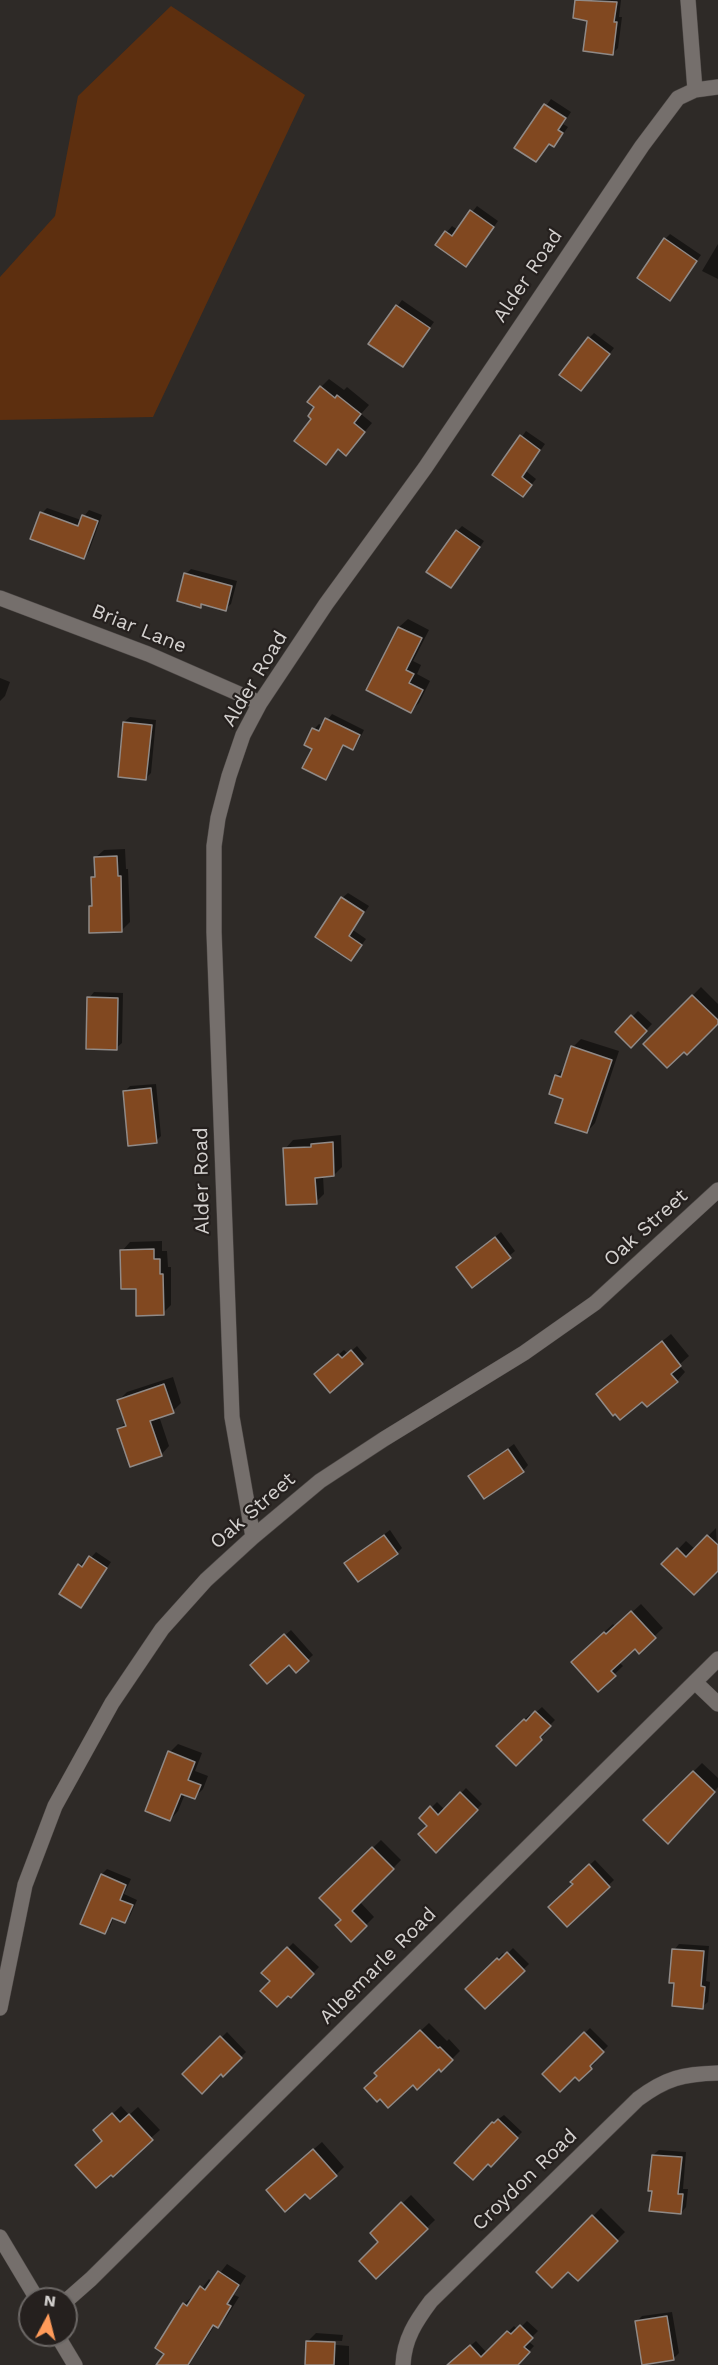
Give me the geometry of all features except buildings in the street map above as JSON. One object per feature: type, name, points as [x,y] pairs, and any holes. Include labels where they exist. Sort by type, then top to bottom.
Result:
[{"type":"street","points":[[688,0],[695,90],[718,87]]},
{"type":"street","name":"Alder Road","points":[[253,1537],[232,1417],[214,932],[214,856],[218,818],[232,768],[243,735],[260,703],[326,604],[425,468],[642,146],[678,98],[695,90]]},
{"type":"street","name":"Briar Lane","points":[[0,598],[148,654],[260,703]]},
{"type":"street","name":"Oak Street","points":[[0,2008],[25,1885],[61,1796],[112,1703],[162,1629],[206,1580],[320,1481],[524,1353],[595,1303],[718,1190]]},
{"type":"street","name":"Albemarle Road","points":[[78,2290],[718,1659]]},
{"type":"street","points":[[696,1682],[718,1704]]},
{"type":"street","name":"Croydon Road","points":[[403,2365],[406,2340],[417,2319],[432,2301],[638,2099],[673,2077],[718,2073]]},
{"type":"street","points":[[0,2237],[29,2287]]},
{"type":"street","points":[[64,2347],[75,2365]]},
{"type":"shaded area","points":[[171,6],[305,95],[153,417],[0,420],[0,277],[55,216],[78,96]]}]
